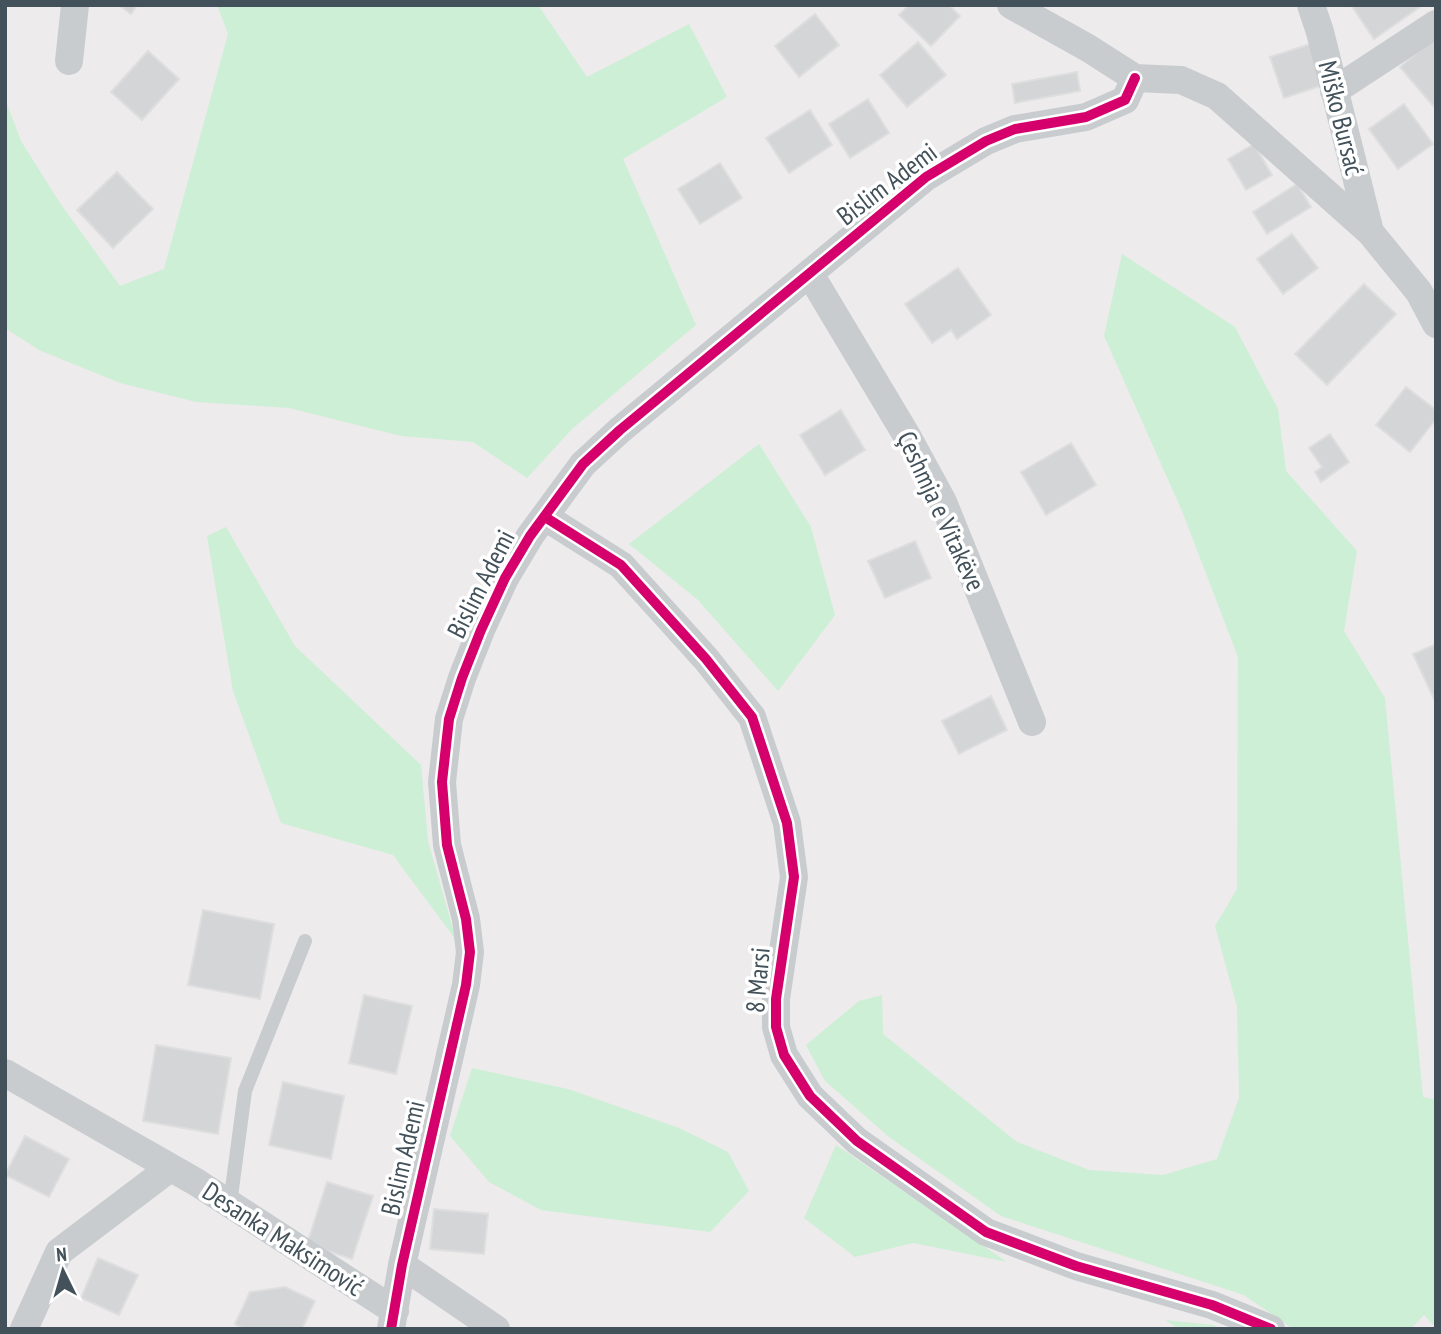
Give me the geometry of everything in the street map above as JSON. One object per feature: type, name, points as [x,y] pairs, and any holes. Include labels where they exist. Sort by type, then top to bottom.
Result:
[{"type":"street","points":[[69,61],[75,5]]},
{"type":"street","points":[[1011,5],[1135,78],[1181,80],[1217,96],[1428,287],[1436,324]]},
{"type":"street","name":"Miško Bursać","points":[[1311,5],[1370,232]]},
{"type":"street","points":[[1334,91],[1436,24]]},
{"type":"street","name":"Bislim Ademi","points":[[393,1320],[402,1265],[466,985],[470,952],[466,919],[446,833],[442,782],[449,719],[485,620],[505,578],[530,536],[583,464],[601,447],[926,177],[986,141],[1015,129],[1086,117],[1125,100],[1135,78]]},
{"type":"street","name":"Çeshmja e Vitakëve","points":[[810,274],[907,436],[943,502],[1032,722]]},
{"type":"street","name":"8 Marsi","points":[[545,517],[621,565],[706,659],[752,718],[787,823],[794,877],[776,999],[776,1027],[785,1055],[810,1096],[856,1140],[986,1232],[1076,1266],[1212,1305],[1271,1329]]},
{"type":"street","name":"Desanka Maksimović","points":[[5,1073],[230,1204],[393,1320]]},
{"type":"street","points":[[24,1329],[59,1252],[170,1168]]},
{"type":"street","points":[[402,1265],[496,1329]]},
{"type":"lane","points":[[230,1204],[245,1091],[305,941]]},
{"type":"green space","points":[[217,5],[538,5],[587,77],[689,24],[727,97],[623,159],[696,325],[572,429],[527,478],[473,442],[401,436],[289,408],[196,402],[120,383],[39,350],[5,328],[5,99],[21,141],[60,203],[120,286],[164,269],[228,34]]},
{"type":"green space","points":[[1122,254],[1235,327],[1278,409],[1286,471],[1357,551],[1344,631],[1385,698],[1423,1097],[1436,1100],[1436,1328],[1424,1315],[1411,1329],[1293,1329],[1244,1295],[1001,1216],[889,1137],[825,1081],[806,1045],[859,1001],[882,995],[883,1034],[1017,1142],[1089,1170],[1163,1175],[1217,1159],[1239,1098],[1237,1007],[1215,926],[1237,889],[1238,657],[1182,511],[1104,336]]},
{"type":"green space","points":[[759,444],[811,527],[835,615],[778,691],[698,600],[629,544]]},
{"type":"green space","points":[[226,527],[295,646],[421,765],[428,841],[456,940],[393,855],[281,823],[233,691],[207,536]]},
{"type":"green space","points":[[472,1068],[568,1089],[679,1128],[728,1152],[749,1191],[710,1232],[541,1210],[489,1182],[450,1136]]},
{"type":"green space","points":[[836,1145],[1007,1262],[913,1243],[855,1257],[804,1218]]},
{"type":"green space","points":[[1165,1320],[1213,1325],[1221,1329],[1179,1329]]},
{"type":"building","points":[[119,5],[137,5],[131,14]]},
{"type":"building","points":[[909,5],[949,5],[960,16],[931,46],[899,15]]},
{"type":"building","points":[[1351,5],[1419,5],[1420,7],[1374,39]]},
{"type":"building","points":[[815,14],[839,45],[799,77],[775,46]]},
{"type":"building","points":[[1433,39],[1436,42],[1436,104],[1433,106],[1400,67]]},
{"type":"building","points":[[918,42],[946,75],[907,107],[880,75]]},
{"type":"building","points":[[1313,43],[1326,84],[1284,98],[1270,57]]},
{"type":"building","points":[[148,51],[179,79],[142,120],[111,92]]},
{"type":"building","points":[[1077,72],[1080,91],[1015,103],[1012,84]]},
{"type":"building","points":[[868,99],[889,133],[850,158],[829,124]]},
{"type":"building","points":[[1404,104],[1433,144],[1398,169],[1369,129]]},
{"type":"building","points":[[810,110],[832,145],[789,173],[766,138]]},
{"type":"building","points":[[1254,144],[1272,175],[1246,190],[1228,159]]},
{"type":"building","points":[[720,163],[742,198],[700,224],[678,189]]},
{"type":"building","points":[[117,172],[153,209],[113,248],[77,210]]},
{"type":"building","points":[[1297,184],[1311,207],[1267,234],[1253,212]]},
{"type":"building","points":[[1292,234],[1318,268],[1283,294],[1257,259]]},
{"type":"building","points":[[958,268],[991,315],[957,339],[951,330],[932,343],[905,304]]},
{"type":"building","points":[[1364,284],[1396,314],[1327,385],[1295,354]]},
{"type":"building","points":[[1406,387],[1436,410],[1436,419],[1410,452],[1376,425]]},
{"type":"building","points":[[841,410],[865,450],[825,475],[800,435]]},
{"type":"building","points":[[1330,434],[1349,462],[1321,482],[1315,472],[1322,467],[1309,448]]},
{"type":"building","points":[[1071,443],[1096,485],[1046,515],[1021,472]]},
{"type":"building","points":[[915,541],[931,578],[885,598],[868,561]]},
{"type":"building","points":[[1436,644],[1436,703],[1413,654]]},
{"type":"building","points":[[991,696],[1007,730],[959,754],[942,721]]},
{"type":"building","points":[[203,910],[274,924],[260,999],[188,985]]},
{"type":"building","points":[[364,995],[412,1006],[396,1074],[349,1063]]},
{"type":"building","points":[[156,1045],[231,1058],[218,1134],[143,1121]]},
{"type":"building","points":[[283,1082],[344,1096],[331,1159],[269,1145]]},
{"type":"building","points":[[25,1136],[69,1159],[49,1197],[5,1175]]},
{"type":"building","points":[[327,1182],[373,1196],[352,1259],[307,1244]]},
{"type":"building","points":[[434,1209],[488,1214],[484,1254],[430,1249]]},
{"type":"building","points":[[98,1258],[138,1275],[119,1315],[81,1298]]},
{"type":"building","points":[[285,1287],[315,1301],[302,1329],[244,1329],[235,1324],[250,1292]]},
{"type":"cycle path","points":[[391,1329],[402,1265],[466,985],[470,952],[466,919],[447,845],[442,782],[449,719],[481,630],[505,578],[530,536],[583,464],[620,430],[926,177],[986,141],[1015,129],[1086,117],[1125,100],[1135,78]]},
{"type":"cycle path","points":[[545,517],[621,565],[706,659],[752,717],[787,823],[794,877],[776,999],[776,1027],[784,1055],[810,1096],[857,1141],[986,1232],[1076,1266],[1212,1305],[1271,1329]]}]
